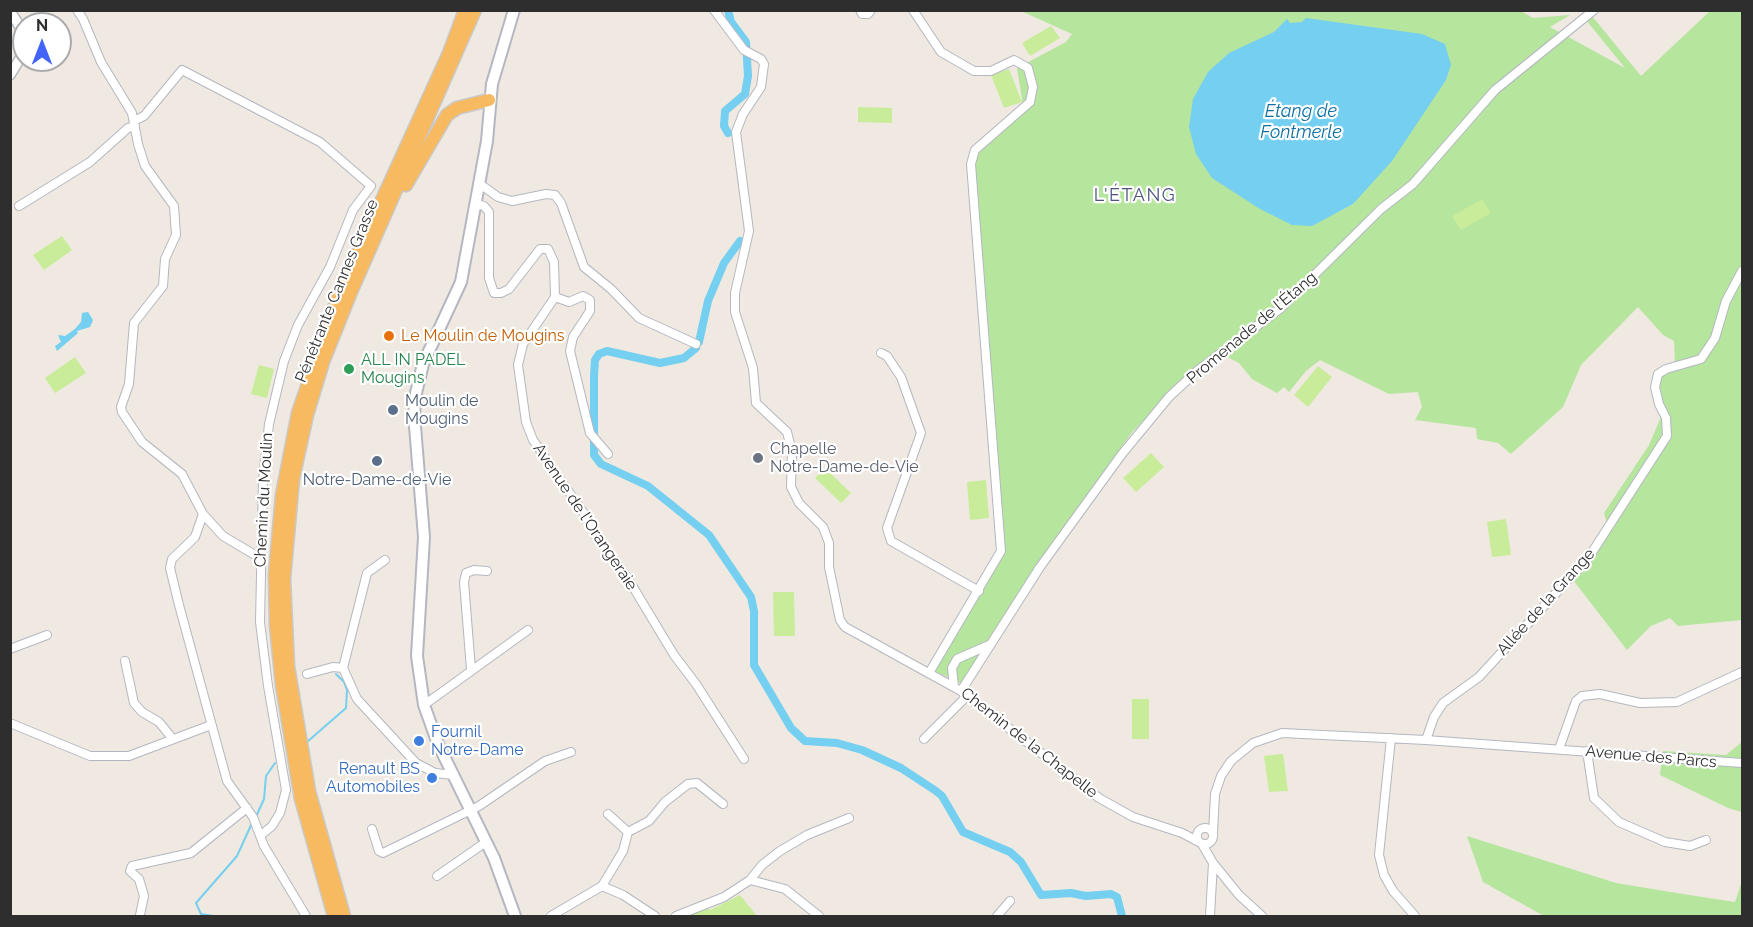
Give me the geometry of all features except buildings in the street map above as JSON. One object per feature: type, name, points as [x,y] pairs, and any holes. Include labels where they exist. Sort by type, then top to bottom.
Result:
[{"type":"highway","points":[[418,116],[459,10]]},
{"type":"highway","name":"Pénétrante Cannes Grasse","points":[[334,916],[312,842],[286,721],[276,626],[278,531],[292,439],[315,359],[346,277],[418,116],[449,53],[465,10]]},
{"type":"highway","name":"Pénétrante Cannes Grasse","points":[[344,916],[319,833],[298,739],[286,637],[286,549],[293,479],[323,362],[372,243],[476,10]]},
{"type":"highway","points":[[372,243],[447,115],[457,108],[485,105]]},
{"type":"main road","points":[[511,915],[486,842],[434,735],[424,705],[417,656],[424,537],[414,432],[416,393],[423,364],[461,282],[487,141],[485,105],[514,10]]},
{"type":"street","points":[[77,10],[83,19],[100,62],[132,113],[145,166],[174,206],[176,236],[165,259],[163,286],[134,323],[129,384],[121,407],[132,430],[142,442],[182,474],[203,514],[223,536],[260,558]]},
{"type":"street","name":"Chemin de la Chapelle","points":[[714,10],[747,52],[761,58],[764,64],[764,80],[757,95],[743,114],[736,132],[748,231],[735,294],[735,312],[753,368],[756,403],[787,432],[792,452],[791,487],[799,503],[823,527],[829,543],[829,567],[840,620],[845,627],[961,691],[1099,798],[1134,817],[1182,833],[1201,843]]},
{"type":"street","points":[[860,10],[862,14],[868,14],[871,10]]},
{"type":"street","points":[[913,10],[941,52],[974,71],[991,71],[1014,60],[1028,68],[1033,87],[1030,102],[975,150],[971,164],[1000,554],[928,673]]},
{"type":"street","name":"Promenade de l'Étang","points":[[924,739],[961,691],[1044,561],[1132,441],[1169,397],[1197,371],[1281,308],[1381,209],[1413,184],[1495,90],[1594,10]]},
{"type":"street","name":"Chemin du Moulin","points":[[135,124],[182,70],[320,142],[371,186],[353,210],[330,267],[298,325],[284,361],[269,424],[263,480],[260,622],[286,790],[285,801],[280,813],[272,826],[261,835]]},
{"type":"street","points":[[19,206],[90,162],[135,124]]},
{"type":"street","points":[[480,184],[498,197],[512,201],[546,194],[555,195],[561,203],[584,267],[611,289],[639,318],[696,344]]},
{"type":"street","points":[[476,204],[484,206],[489,212],[489,278],[494,293],[501,293],[509,289],[540,249],[548,249],[554,262],[555,297],[569,302],[583,296],[590,300],[592,304],[589,314],[573,337],[570,351],[596,443],[608,454]]},
{"type":"street","name":"Allée de la Grange","points":[[1425,740],[1434,717],[1443,703],[1479,677],[1589,557],[1667,436],[1666,418],[1659,404],[1655,387],[1658,374],[1666,369],[1701,359],[1715,338],[1726,301],[1743,271]]},
{"type":"street","name":"Avenue de l'Orangeraie","points":[[555,297],[523,344],[518,365],[526,422],[532,440],[587,518],[597,538],[627,577],[674,655],[744,759]]},
{"type":"street","points":[[881,353],[887,356],[901,377],[921,433],[887,528],[891,541],[979,591]]},
{"type":"street","points":[[203,514],[195,537],[172,559],[170,568],[227,781],[254,820],[264,846],[306,916]]},
{"type":"street","points":[[385,560],[367,573],[343,668],[357,699],[416,763],[427,770],[453,775]]},
{"type":"street","points":[[471,669],[464,582],[466,573],[474,570],[487,571]]},
{"type":"street","points":[[424,705],[528,630]]},
{"type":"street","points":[[10,649],[47,635]]},
{"type":"street","points":[[961,691],[952,668],[957,659],[991,644]]},
{"type":"street","points":[[125,661],[134,703],[142,712],[159,722],[172,738]]},
{"type":"street","points":[[306,674],[333,667],[343,668]]},
{"type":"street","points":[[1559,749],[1576,701],[1582,696],[1600,694],[1640,703],[1677,702],[1743,672]]},
{"type":"street","points":[[10,723],[90,756],[129,756],[211,725]]},
{"type":"street","name":"Avenue des Parcs","points":[[1214,810],[1221,776],[1231,760],[1253,743],[1282,733],[1425,740],[1743,763]]},
{"type":"street","points":[[1391,738],[1379,855],[1384,875],[1393,891],[1415,916]]},
{"type":"street","points":[[1587,751],[1594,798],[1620,822],[1635,831],[1678,845],[1690,846],[1706,840]]},
{"type":"street","points":[[372,829],[379,851],[383,853],[470,810],[545,761],[571,752]]},
{"type":"street","points":[[551,916],[602,886],[622,851],[628,832],[649,821],[665,802],[688,784],[698,783],[723,804]]},
{"type":"street","points":[[140,915],[144,896],[139,879],[130,871],[132,866],[191,853],[246,808]]},
{"type":"street","points":[[1214,810],[1201,830],[1201,843],[1212,864],[1239,895],[1262,916]]},
{"type":"street","points":[[1210,916],[1214,810]]},
{"type":"street","points":[[608,814],[628,832]]},
{"type":"street","points":[[676,916],[724,897],[750,880],[762,865],[780,851],[807,835],[849,818]]},
{"type":"street","points":[[1201,830],[1208,828],[1213,837]]},
{"type":"street","name":"Chemin de la Chapelle","points":[[1182,833],[1201,830]]},
{"type":"street","points":[[1201,843],[1213,837]]},
{"type":"street","points":[[437,876],[486,842]]},
{"type":"street","points":[[750,880],[784,889],[819,916]]},
{"type":"street","points":[[602,886],[613,889],[655,916]]},
{"type":"street","points":[[997,916],[1010,901]]},
{"type":"green space","points":[[1519,10],[1533,18],[1570,15],[1550,27],[1625,68],[1586,20],[1592,16],[1641,76],[1710,11],[1742,11],[1742,620],[1678,626],[1670,618],[1651,626],[1627,650],[1567,572],[1575,565],[1578,566],[1590,552],[1607,523],[1604,513],[1649,445],[1661,417],[1652,393],[1652,380],[1660,369],[1675,364],[1674,341],[1663,335],[1638,307],[1581,365],[1563,407],[1511,454],[1498,443],[1477,439],[1476,428],[1415,420],[1422,407],[1418,392],[1389,394],[1320,360],[1306,371],[1289,392],[1284,387],[1277,393],[1252,379],[1239,363],[1215,351],[1133,431],[1040,560],[964,681],[960,683],[935,671],[1005,550],[974,146],[1023,105],[1017,68],[1066,42],[1072,34],[1021,11]],"holes":[[[1449,70],[1446,80],[1353,204],[1316,223]]]},
{"type":"green space","points":[[1051,26],[1060,38],[1030,56],[1022,43]]},
{"type":"green space","points":[[1009,69],[1022,102],[1004,108],[991,75]]},
{"type":"green space","points":[[858,107],[892,108],[892,123],[858,122]]},
{"type":"green space","points":[[1482,199],[1491,213],[1461,230],[1452,216]]},
{"type":"green space","points":[[62,236],[72,250],[44,270],[33,255]]},
{"type":"green space","points":[[75,357],[86,373],[55,393],[45,378]]},
{"type":"green space","points":[[259,365],[274,369],[267,398],[251,394]]},
{"type":"green space","points":[[1318,366],[1332,377],[1308,407],[1294,395]]},
{"type":"green space","points":[[1151,453],[1164,467],[1136,492],[1123,478]]},
{"type":"green space","points":[[825,468],[851,493],[841,503],[815,478]]},
{"type":"green space","points":[[986,480],[989,518],[970,520],[967,482]]},
{"type":"green space","points":[[1506,519],[1511,555],[1492,557],[1487,522]]},
{"type":"green space","points":[[773,592],[794,592],[795,636],[774,636]]},
{"type":"green space","points":[[1132,699],[1149,699],[1149,739],[1132,739]]},
{"type":"green space","points":[[1742,742],[1742,812],[1728,808],[1660,775],[1663,751],[1726,755]]},
{"type":"green space","points":[[1283,754],[1288,791],[1269,792],[1264,756]]},
{"type":"green space","points":[[1467,836],[1616,883],[1683,894],[1735,902],[1742,881],[1742,916],[1544,916],[1483,882]]},
{"type":"green space","points":[[740,895],[757,916],[688,916],[707,908],[710,910]]},
{"type":"water","name":"Étang de Fontmerle","points":[[1306,18],[1422,34],[1445,44],[1451,65],[1446,80],[1392,161],[1353,204],[1312,226],[1292,225],[1260,209],[1212,178],[1196,154],[1189,127],[1193,99],[1208,72],[1229,53],[1274,32],[1287,19],[1290,23],[1302,22]]},
{"type":"water","points":[[88,312],[93,320],[90,327],[77,331],[78,333],[57,351],[55,346],[61,342],[58,335],[65,336],[75,329],[81,322],[82,313]]},
{"type":"waterway","points":[[728,10],[731,22],[746,42],[748,76],[745,94],[725,111],[724,126],[728,133]]},
{"type":"waterway","points":[[699,342],[708,301],[724,263],[740,241]]},
{"type":"waterway","points":[[696,348],[684,358],[660,363],[607,351],[599,354],[595,360],[594,376],[594,455],[601,464],[648,486],[709,535],[751,597],[754,611],[754,665],[791,728],[805,741],[837,743],[862,750],[901,768],[936,791],[942,796],[963,832],[1010,852],[1021,862],[1041,895],[1111,894],[1117,897],[1122,916]]},
{"type":"waterway","points":[[307,742],[346,708],[347,690],[344,682],[336,674]]},
{"type":"waterway","points":[[255,819],[264,799],[266,776],[275,763]]},
{"type":"waterway","points":[[213,916],[201,914],[196,903],[237,856],[252,823]]},
{"type":"place","name":"Le Moulin de Mougins","points":[[389,336]]},
{"type":"place","name":"ALL IN PADEL Mougins","points":[[349,369]]},
{"type":"place","name":"Moulin de Mougins","points":[[393,410]]},
{"type":"place","name":"Chapelle Notre-Dame-de-Vie","points":[[758,458]]},
{"type":"place","name":"Notre-Dame-de-Vie","points":[[377,461]]},
{"type":"place","name":"Fournil Notre-Dame","points":[[419,741]]},
{"type":"place","name":"Renault BS Automobiles","points":[[432,778]]},
{"type":"district","name":"L'ÉTANG","points":[[1135,196]]}]
